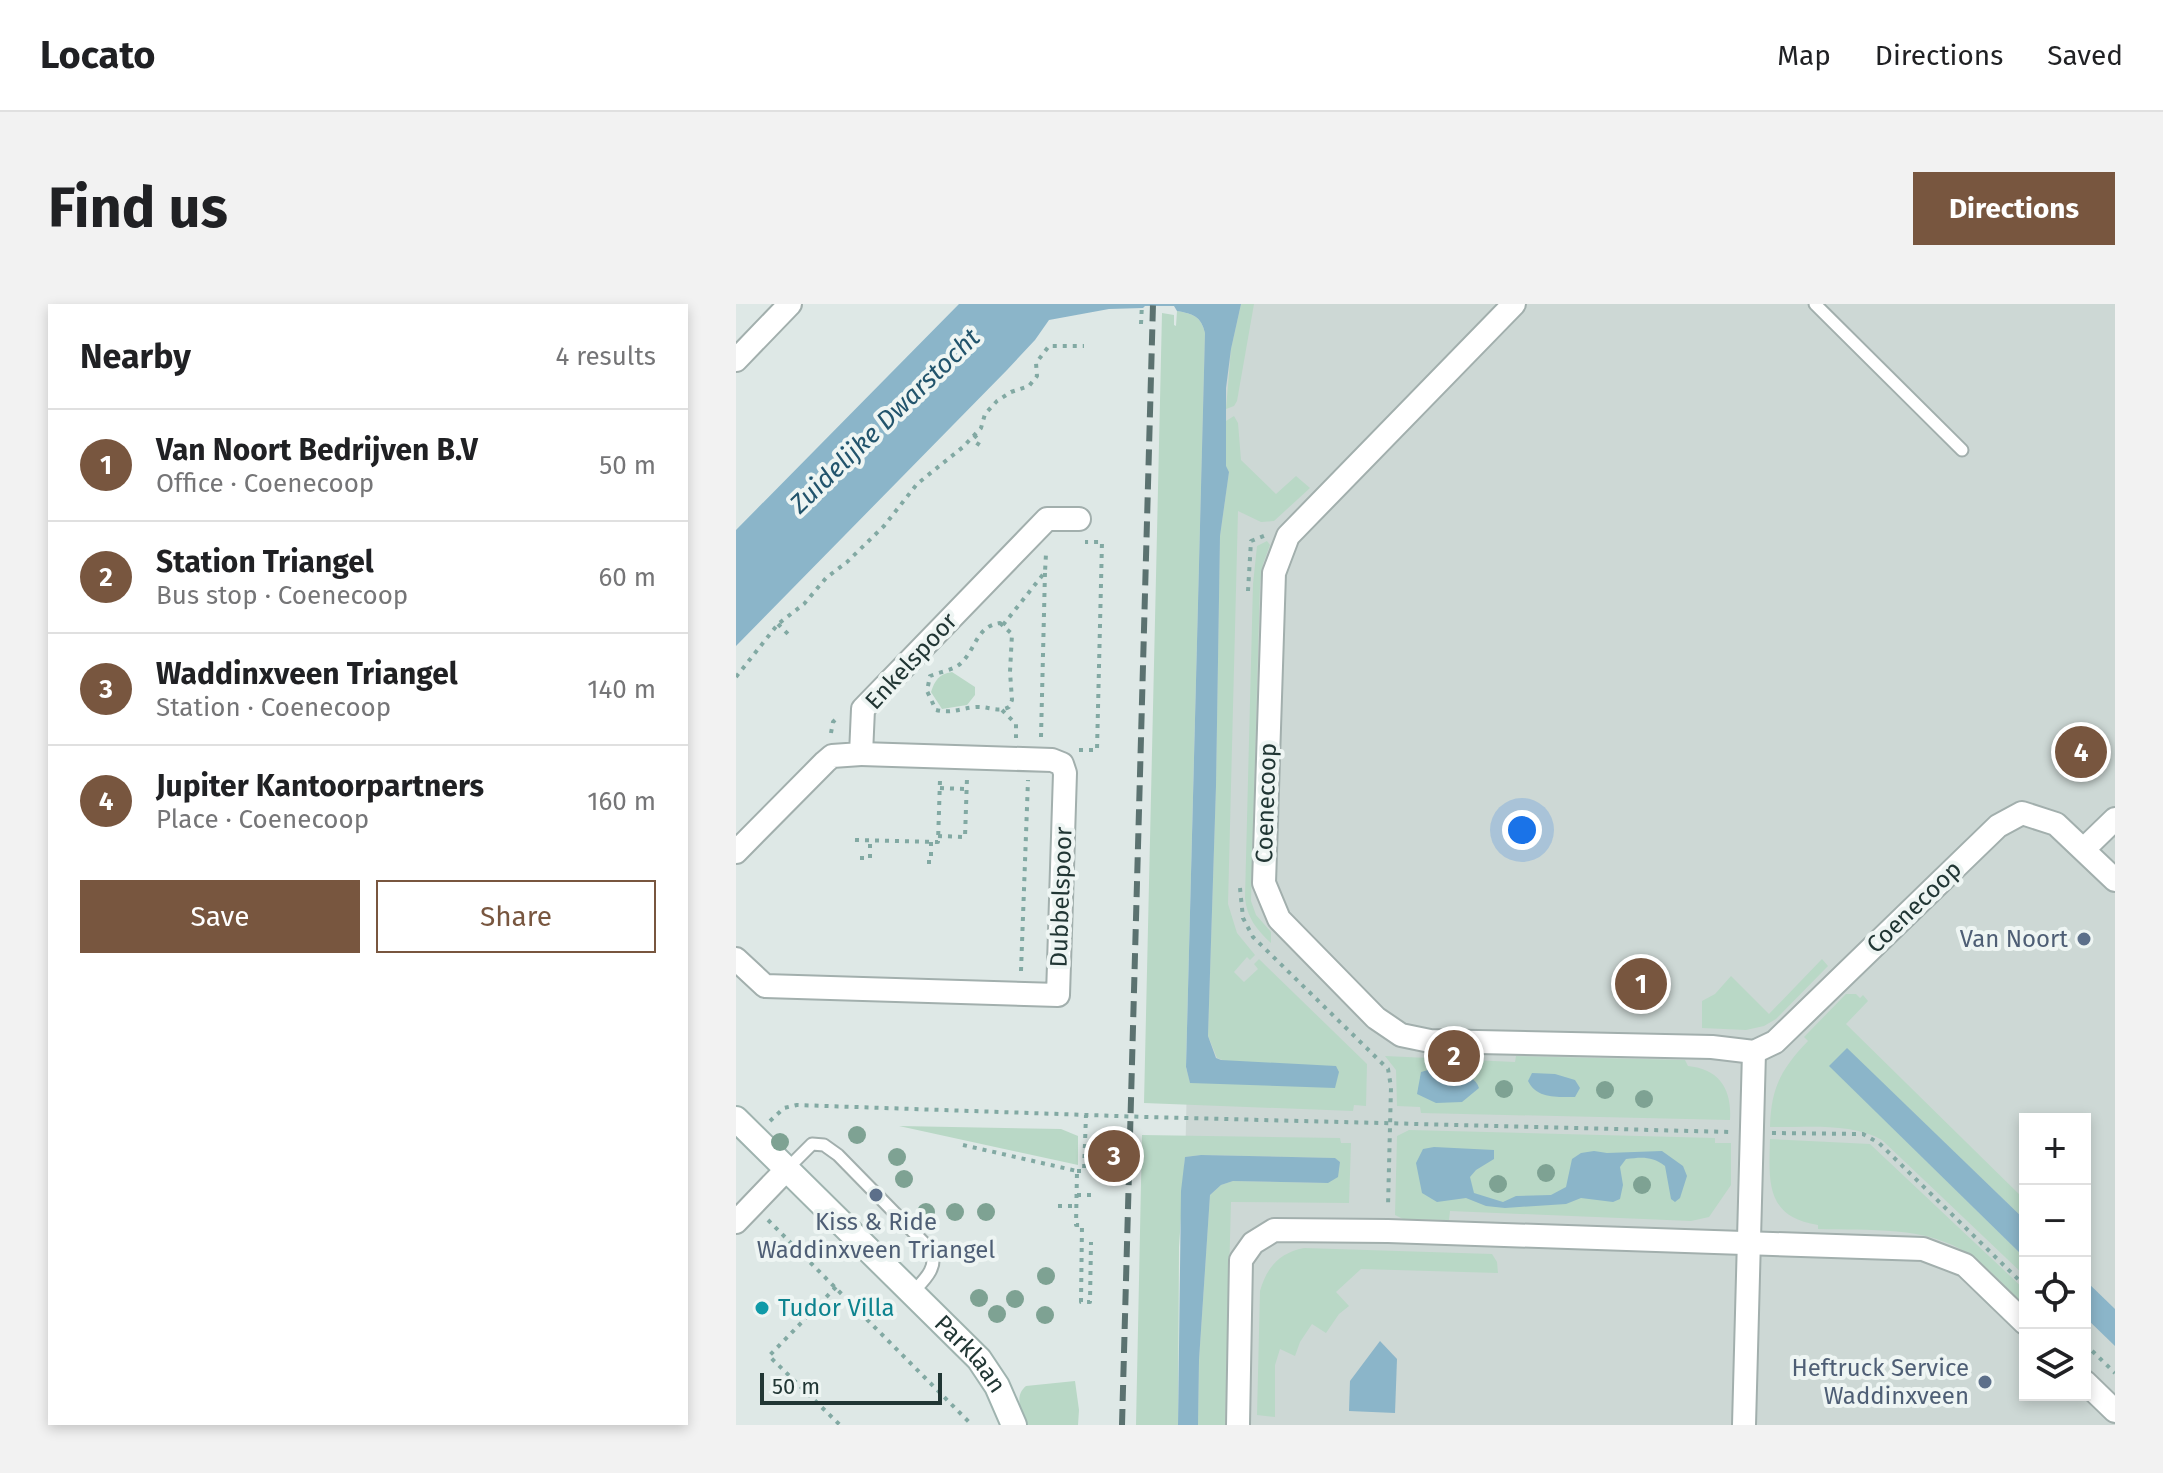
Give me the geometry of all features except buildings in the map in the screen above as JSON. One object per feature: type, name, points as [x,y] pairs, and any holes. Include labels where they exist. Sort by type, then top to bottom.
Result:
[{"type":"street","name":"Coenecoop","points":[[1514,304],[1288,536],[1274,573],[1264,883],[1279,919],[1376,1018],[1401,1035],[1430,1041],[1712,1047],[1754,1052],[1775,1042],[1998,826],[2022,813],[2056,824],[2115,880]]},
{"type":"street","points":[[736,360],[786,305]]},
{"type":"street","points":[[1047,519],[1079,519]]},
{"type":"street","name":"Enkelspoor","points":[[861,754],[863,709],[1047,519]]},
{"type":"street","points":[[736,852],[832,756],[861,754],[1052,760],[1062,764]]},
{"type":"street","name":"Dubbelspoor","points":[[736,959],[765,986],[1058,995],[1065,773],[1062,764]]},
{"type":"street","points":[[2084,849],[2115,819]]},
{"type":"street","points":[[1744,1425],[1754,1052]]},
{"type":"street","name":"Parklaan","points":[[736,1119],[979,1359],[997,1386],[1014,1425]]},
{"type":"street","points":[[736,1222],[786,1170]]},
{"type":"street","points":[[1238,1425],[1241,1260],[1253,1243],[1274,1230],[1923,1249],[1965,1265],[2019,1317]]},
{"type":"street","points":[[2091,1388],[2115,1411]]},
{"type":"lane","points":[[1815,304],[1962,450]]},
{"type":"lane","points":[[786,1170],[812,1144],[824,1145],[838,1155],[931,1250],[933,1266],[912,1294]]},
{"type":"path","points":[[1141,324],[1142,304]]},
{"type":"path","points":[[736,677],[778,624],[804,604],[826,578],[866,544],[917,484],[981,428],[985,414],[997,401],[1029,386],[1037,376],[1036,363],[1049,346],[1084,346]]},
{"type":"path","points":[[974,435],[980,441],[976,447]]},
{"type":"path","points":[[1041,740],[1047,519]]},
{"type":"path","points":[[1062,764],[1077,750],[1097,750],[1102,542]]},
{"type":"path","points":[[1003,625],[1045,572]]},
{"type":"path","points":[[778,624],[789,635]]},
{"type":"path","points":[[990,624],[1003,625],[1012,634],[1012,700],[1009,707],[1002,710],[979,707],[945,712],[936,710],[927,691],[930,676],[956,667],[965,660],[980,633],[990,624]]},
{"type":"path","points":[[1002,710],[1016,724],[1022,759],[1020,993]]},
{"type":"path","points":[[825,762],[833,722],[843,711]]},
{"type":"path","points":[[855,840],[938,842],[940,757]]},
{"type":"path","points":[[938,836],[965,837],[967,758]]},
{"type":"path","points":[[940,788],[966,789]]},
{"type":"path","points":[[860,858],[870,858],[870,840]]},
{"type":"path","points":[[927,862],[931,862],[931,842]]},
{"type":"path","points":[[754,1136],[784,1108],[797,1105],[1863,1134],[1879,1143],[2019,1280]]},
{"type":"path","points":[[963,1145],[1084,1171],[1086,1115]]},
{"type":"path","points":[[1388,1231],[1389,1123]]},
{"type":"path","points":[[1077,1171],[1076,1225],[1082,1225],[1081,1302],[1090,1302],[1091,1242]]},
{"type":"path","points":[[1077,1195],[1097,1195]]},
{"type":"path","points":[[753,1204],[972,1425]]},
{"type":"path","points":[[1058,1206],[1076,1206]]},
{"type":"path","points":[[836,1287],[769,1356],[840,1425]]},
{"type":"path","points":[[2091,1350],[2115,1373]]},
{"type":"shaded area","points":[[1205,304],[2115,304],[2115,1425],[1179,1425]]},
{"type":"green space","points":[[1241,304],[1254,304],[1237,401],[1226,409],[1231,349]]},
{"type":"green space","points":[[1177,311],[1196,317],[1205,333],[1186,1067],[1190,1083],[1225,1061],[1217,1058],[1208,1036],[1220,536],[1229,472],[1226,467],[1226,421],[1234,416],[1238,423],[1241,460],[1276,494],[1296,476],[1310,488],[1274,521],[1261,522],[1238,511],[1228,904],[1237,933],[1255,955],[1250,960],[1247,957],[1234,972],[1244,982],[1258,969],[1254,964],[1259,959],[1367,1064],[1366,1106],[1354,1105],[1353,1111],[1144,1103],[1162,313],[1174,315],[1176,326]]},
{"type":"green space","points":[[1267,541],[1270,545],[1260,585],[1251,901],[1256,915],[1271,932],[1271,943],[1254,923],[1245,898],[1253,584],[1257,546]]},
{"type":"green space","points":[[952,672],[975,687],[975,695],[967,705],[942,709],[931,692],[938,678]]},
{"type":"green space","points":[[1822,959],[1828,966],[1776,1019],[1764,1026],[1746,1030],[1702,1028],[1702,1001],[1715,994],[1731,976],[1769,1014]]},
{"type":"green space","points":[[1846,994],[1856,994],[1860,998],[1863,995],[1868,1001],[1846,1024],[2019,1194],[2019,1214],[1847,1049],[1830,1066],[2019,1252],[2019,1270],[1882,1140],[1842,1128],[1770,1127],[1775,1090],[1784,1070],[1808,1041],[1804,1037]]},
{"type":"green space","points":[[1385,1056],[1515,1062],[1516,1056],[1685,1060],[1688,1066],[1708,1071],[1722,1083],[1729,1099],[1730,1120],[1421,1113],[1420,1107],[1397,1106],[1396,1070]]},
{"type":"green space","points":[[899,1126],[1061,1129],[1078,1136],[1078,1165]]},
{"type":"green space","points":[[1409,1130],[1715,1138],[1715,1143],[1731,1143],[1731,1185],[1709,1217],[1691,1221],[1450,1211],[1449,1220],[1403,1219],[1395,1215],[1397,1136]]},
{"type":"green space","points":[[1142,1135],[1340,1138],[1341,1143],[1351,1143],[1349,1203],[1231,1202],[1225,1425],[1198,1425],[1210,1195],[1221,1185],[1233,1181],[1328,1183],[1340,1162],[1334,1158],[1185,1157],[1179,1247],[1178,1425],[1136,1425]]},
{"type":"green space","points":[[1770,1139],[1870,1144],[2019,1284],[2019,1300],[1984,1266],[1953,1245],[1916,1234],[1818,1229],[1818,1225],[1801,1221],[1779,1205],[1771,1183]]},
{"type":"green space","points":[[1304,1248],[1492,1254],[1498,1273],[1361,1269],[1336,1292],[1349,1306],[1339,1314],[1326,1333],[1312,1324],[1295,1356],[1280,1349],[1275,1365],[1275,1417],[1257,1415],[1260,1291],[1275,1262],[1288,1253]]},
{"type":"green space","points":[[1075,1381],[1078,1425],[1028,1425],[1019,1399],[1026,1386]]},
{"type":"water","name":"Zuidelijke Dwarstocht","points":[[959,304],[1241,304],[1226,388],[1226,466],[1229,472],[1220,536],[1208,1036],[1216,1058],[1221,1060],[1336,1066],[1339,1072],[1335,1088],[1190,1083],[1186,1067],[1205,333],[1196,317],[1177,311],[1174,306],[1145,306],[1049,320],[1007,370],[736,646],[736,530]]},
{"type":"water","points":[[1847,1048],[2019,1214],[2019,1252],[1829,1066]]},
{"type":"water","points":[[1421,1072],[1465,1074],[1479,1088],[1462,1102],[1436,1103],[1417,1094]]},
{"type":"water","points":[[1532,1073],[1555,1074],[1575,1080],[1580,1088],[1575,1097],[1542,1094],[1528,1081]]},
{"type":"water","points":[[1423,1149],[1494,1150],[1494,1159],[1470,1177],[1474,1193],[1503,1202],[1516,1196],[1551,1195],[1566,1187],[1572,1159],[1581,1153],[1594,1151],[1662,1151],[1683,1166],[1687,1176],[1680,1198],[1675,1202],[1671,1199],[1665,1166],[1656,1160],[1642,1158],[1626,1159],[1620,1167],[1623,1185],[1620,1199],[1613,1202],[1581,1198],[1566,1204],[1505,1208],[1486,1206],[1466,1198],[1437,1202],[1422,1193],[1416,1163]]},
{"type":"water","points":[[1185,1157],[1335,1158],[1340,1162],[1338,1177],[1328,1183],[1233,1181],[1221,1185],[1210,1195],[1198,1425],[1178,1425],[1181,1191]]},
{"type":"water","points":[[2091,1286],[2115,1309],[2115,1346],[2091,1323]]},
{"type":"water","points":[[1380,1341],[1397,1359],[1395,1413],[1349,1411],[1350,1381]]},
{"type":"railway","points":[[1122,1425],[1153,304]]},
{"type":"place","name":"Jupiter Kantoorpartners","points":[[2081,752]]},
{"type":"place","name":"Van Noort","points":[[2084,939]]},
{"type":"place","name":"Van Noort Bedrijven B.V","points":[[1641,984]]},
{"type":"place","name":"Station Triangel","points":[[1454,1056]]},
{"type":"place","name":"Waddinxveen Triangel","points":[[1114,1156]]},
{"type":"place","name":"Kiss & Ride Waddinxveen Triangel","points":[[876,1195]]},
{"type":"place","name":"Tudor Villa","points":[[762,1308]]},
{"type":"place","name":"Heftruck Service Waddinxveen","points":[[1985,1382]]}]
